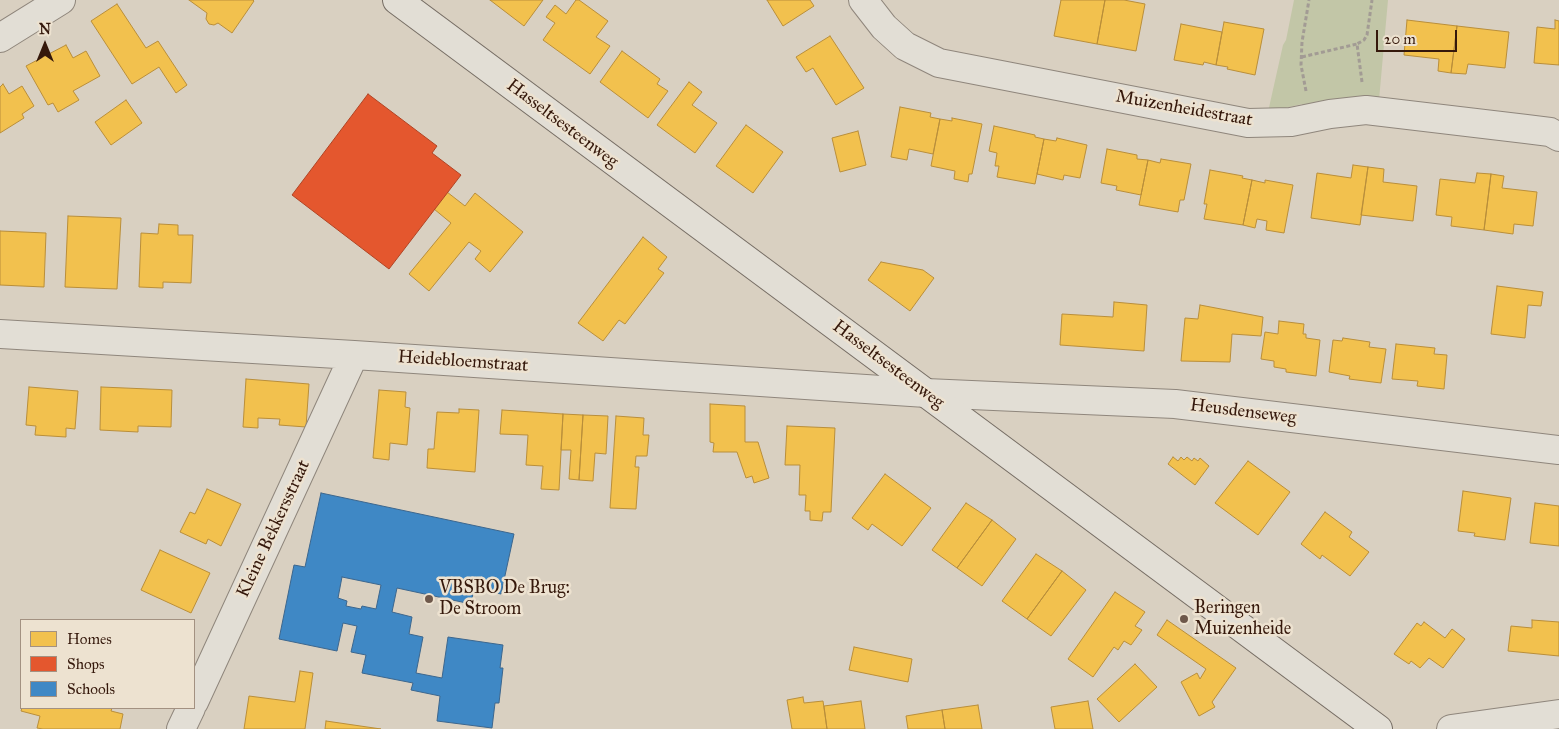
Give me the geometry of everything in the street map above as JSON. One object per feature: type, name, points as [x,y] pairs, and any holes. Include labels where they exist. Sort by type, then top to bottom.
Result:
[{"type":"street","points":[[0,38],[61,0]]},
{"type":"street","name":"Hasseltsesteenweg","points":[[397,0],[1378,729]]},
{"type":"street","name":"Muizenheidestraat","points":[[863,0],[884,27],[905,46],[939,63],[1248,123],[1291,122],[1366,110],[1550,132],[1559,136]]},
{"type":"street","name":"Heidebloemstraat","points":[[0,334],[354,355],[926,393]]},
{"type":"street","name":"Kleine Bekkersstraat","points":[[195,700],[354,355]]},
{"type":"street","name":"Heusdenseweg","points":[[926,393],[1175,404],[1559,450]]},
{"type":"street","points":[[181,729],[191,709]]},
{"type":"street","points":[[1451,729],[1559,714]]},
{"type":"path","points":[[1310,0],[1302,42],[1301,66],[1314,118]]},
{"type":"path","points":[[1302,57],[1357,44],[1364,40],[1367,35],[1372,0]]},
{"type":"path","points":[[1357,44],[1366,110]]},
{"type":"green space","points":[[1294,0],[1388,0],[1379,100],[1304,112],[1302,104],[1268,112]]},
{"type":"building: Homes","points":[[189,0],[254,1],[232,33],[218,23],[214,25],[209,24],[206,19],[207,13]]},
{"type":"building: Homes","points":[[490,0],[543,0],[524,26]]},
{"type":"building: Homes","points":[[576,0],[579,0],[608,21],[596,37],[610,46],[590,74],[543,40],[555,23],[546,17],[555,5],[566,14]]},
{"type":"building: Homes","points":[[767,0],[810,0],[814,6],[783,26]]},
{"type":"building: Homes","points":[[1061,0],[1105,0],[1097,44],[1054,36]]},
{"type":"building: Homes","points":[[1105,0],[1124,0],[1145,4],[1136,51],[1097,44]]},
{"type":"building: Homes","points":[[117,4],[146,48],[158,41],[187,85],[176,93],[159,67],[132,84],[91,21]]},
{"type":"building: Homes","points":[[1407,20],[1457,26],[1451,73],[1438,71],[1439,59],[1404,55]]},
{"type":"building: Homes","points":[[1555,20],[1559,21],[1559,65],[1534,63],[1537,27],[1555,29]]},
{"type":"building: Homes","points":[[1224,22],[1264,29],[1255,75],[1216,65]]},
{"type":"building: Homes","points":[[1181,24],[1222,32],[1216,65],[1204,62],[1203,65],[1174,60]]},
{"type":"building: Homes","points":[[1457,26],[1509,32],[1505,68],[1468,64],[1466,74],[1451,73]]},
{"type":"building: Homes","points":[[830,36],[864,88],[836,105],[813,68],[806,72],[796,57]]},
{"type":"building: Homes","points":[[66,45],[73,58],[86,51],[100,76],[73,91],[79,100],[58,112],[53,103],[48,105],[26,66]]},
{"type":"building: Homes","points":[[622,51],[660,79],[657,84],[668,91],[648,118],[600,82]]},
{"type":"building: Homes","points":[[689,82],[702,92],[692,105],[717,123],[695,153],[657,125]]},
{"type":"building: Homes","points":[[3,84],[9,94],[22,86],[34,106],[22,114],[24,118],[0,133],[0,87]]},
{"type":"building: Homes","points":[[126,100],[142,123],[111,145],[95,122]]},
{"type":"building: Homes","points":[[900,107],[931,113],[930,117],[940,119],[933,154],[909,149],[907,160],[891,157]]},
{"type":"building: Homes","points":[[952,118],[982,124],[972,174],[969,174],[968,182],[954,179],[955,171],[931,166],[940,119],[952,121]]},
{"type":"building: Homes","points":[[746,125],[783,152],[753,193],[716,166]]},
{"type":"building: Homes","points":[[994,126],[1035,135],[1035,137],[1044,139],[1035,184],[997,177],[999,166],[995,166],[997,153],[989,151]]},
{"type":"building: Homes","points":[[858,131],[866,165],[840,172],[832,138]]},
{"type":"building: Homes","points":[[1057,138],[1087,145],[1080,178],[1064,175],[1063,180],[1037,174],[1044,139],[1056,141]]},
{"type":"building: Homes","points":[[1107,149],[1137,155],[1137,159],[1148,160],[1141,195],[1116,190],[1117,186],[1101,183]]},
{"type":"building: Homes","points":[[1161,159],[1191,164],[1184,200],[1180,200],[1178,212],[1139,205],[1148,160],[1160,163]]},
{"type":"building: Homes","points":[[1353,165],[1368,167],[1360,225],[1311,218],[1317,173],[1351,178]]},
{"type":"building: Homes","points":[[1368,167],[1384,169],[1383,182],[1417,186],[1413,221],[1361,215]]},
{"type":"building: Homes","points":[[1210,170],[1243,176],[1242,178],[1252,180],[1243,225],[1204,219],[1207,204],[1204,204]]},
{"type":"building: Homes","points":[[1477,173],[1491,174],[1484,230],[1451,226],[1452,217],[1436,215],[1440,179],[1475,183]]},
{"type":"building: Homes","points":[[1491,174],[1504,176],[1502,188],[1537,192],[1533,226],[1514,224],[1513,234],[1484,230]]},
{"type":"building: Homes","points":[[1252,180],[1265,183],[1265,180],[1293,185],[1284,233],[1266,230],[1267,221],[1257,219],[1255,228],[1243,225]]},
{"type":"building: Homes","points":[[447,192],[465,206],[475,193],[523,232],[490,272],[475,259],[481,251],[469,242],[429,291],[409,274],[451,223],[434,209]]},
{"type":"building: Homes","points":[[68,216],[121,218],[117,289],[65,287]]},
{"type":"building: Homes","points":[[159,224],[178,225],[178,235],[193,235],[191,283],[163,282],[163,288],[139,287],[141,233],[158,234]]},
{"type":"building: Homes","points":[[0,231],[46,233],[44,287],[0,285]]},
{"type":"building: Homes","points":[[643,237],[667,257],[658,269],[664,273],[625,324],[619,320],[603,341],[578,323]]},
{"type":"building: Homes","points":[[881,262],[923,270],[934,278],[910,311],[868,280]]},
{"type":"building: Homes","points":[[1497,286],[1543,292],[1541,306],[1528,305],[1525,338],[1491,334]]},
{"type":"building: Homes","points":[[1114,302],[1147,305],[1144,351],[1060,345],[1062,314],[1113,317]]},
{"type":"building: Homes","points":[[1200,305],[1263,317],[1261,336],[1232,334],[1230,362],[1181,361],[1185,318],[1198,319]]},
{"type":"building: Homes","points":[[1279,321],[1304,324],[1303,334],[1306,334],[1306,338],[1320,340],[1316,376],[1286,372],[1286,369],[1274,367],[1274,361],[1261,359],[1265,332],[1278,334]]},
{"type":"building: Homes","points":[[1343,338],[1370,342],[1369,347],[1386,349],[1381,383],[1349,379],[1350,376],[1329,372],[1333,340],[1342,341]]},
{"type":"building: Homes","points":[[1396,344],[1435,348],[1434,354],[1447,355],[1444,389],[1417,386],[1418,381],[1392,379]]},
{"type":"building: Homes","points":[[246,379],[309,384],[306,427],[279,425],[280,419],[258,418],[258,428],[243,427]]},
{"type":"building: Homes","points":[[29,387],[78,391],[75,429],[66,428],[66,437],[35,435],[36,426],[26,425]]},
{"type":"building: Homes","points":[[101,387],[172,390],[171,427],[138,426],[138,432],[100,430]]},
{"type":"building: Homes","points":[[379,390],[406,392],[405,407],[410,408],[407,445],[390,443],[389,460],[373,458]]},
{"type":"building: Homes","points":[[710,404],[745,406],[745,442],[758,442],[769,478],[754,483],[752,476],[746,478],[737,452],[713,452],[714,443],[710,442]]},
{"type":"building: Homes","points":[[459,409],[479,410],[475,472],[427,468],[428,449],[434,449],[437,412],[459,413]]},
{"type":"building: Homes","points":[[502,410],[563,414],[559,490],[541,489],[543,466],[526,465],[528,435],[500,434]]},
{"type":"building: Homes","points":[[563,414],[583,415],[579,480],[569,479],[571,450],[561,450]]},
{"type":"building: Homes","points":[[583,415],[608,416],[606,454],[595,453],[593,481],[579,480]]},
{"type":"building: Homes","points":[[616,416],[644,418],[643,435],[649,435],[647,456],[636,456],[635,467],[639,467],[636,509],[610,508]]},
{"type":"building: Homes","points":[[787,426],[835,428],[831,512],[823,512],[822,521],[810,520],[810,511],[805,511],[806,495],[799,495],[800,465],[785,465]]},
{"type":"building: Homes","points":[[1173,457],[1178,461],[1181,457],[1184,460],[1187,457],[1192,461],[1194,458],[1198,461],[1200,458],[1209,466],[1195,485],[1168,464]]},
{"type":"building: Homes","points":[[1248,461],[1290,492],[1258,535],[1215,503]]},
{"type":"building: Homes","points":[[885,474],[931,508],[902,546],[872,524],[868,530],[852,518]]},
{"type":"building: Homes","points":[[207,489],[241,504],[221,546],[208,539],[206,544],[180,532],[190,512],[195,514]]},
{"type":"building: Homes","points":[[1463,491],[1511,498],[1505,540],[1474,536],[1475,533],[1458,531]]},
{"type":"building: Homes","points":[[966,503],[992,520],[957,568],[932,550]]},
{"type":"building: Homes","points":[[1535,503],[1559,506],[1559,546],[1530,543]]},
{"type":"building: Homes","points":[[1325,512],[1352,532],[1349,537],[1369,552],[1350,576],[1322,555],[1320,559],[1301,544]]},
{"type":"building: Homes","points":[[992,520],[1016,539],[982,586],[957,568]]},
{"type":"building: Homes","points":[[160,550],[210,573],[191,613],[141,590]]},
{"type":"building: Homes","points":[[1036,554],[1062,571],[1027,619],[1002,601]]},
{"type":"building: Homes","points":[[1062,571],[1086,590],[1051,636],[1027,619]]},
{"type":"building: Homes","points":[[1115,592],[1145,612],[1135,626],[1142,630],[1131,645],[1124,641],[1118,650],[1114,647],[1093,677],[1068,659]]},
{"type":"building: Homes","points":[[1167,620],[1236,668],[1212,702],[1215,707],[1199,716],[1181,682],[1197,673],[1200,679],[1206,669],[1157,635]]},
{"type":"building: Homes","points":[[1532,620],[1559,622],[1559,656],[1508,651],[1511,626],[1532,628]]},
{"type":"building: Homes","points":[[1424,622],[1445,638],[1452,629],[1465,639],[1443,668],[1429,658],[1420,668],[1411,661],[1409,664],[1394,654],[1417,623],[1421,626]]},
{"type":"building: Homes","points":[[854,647],[912,659],[908,682],[849,670]]},
{"type":"building: Homes","points":[[1135,664],[1157,687],[1119,722],[1097,699]]},
{"type":"building: Homes","points":[[300,671],[313,673],[305,729],[244,729],[249,696],[295,702]]},
{"type":"building: Homes","points":[[803,697],[804,703],[823,701],[827,729],[792,729],[787,700]]},
{"type":"building: Homes","points":[[861,701],[865,729],[827,729],[824,706]]},
{"type":"building: Homes","points":[[1088,701],[1093,729],[1055,729],[1051,707]]},
{"type":"building: Homes","points":[[978,705],[982,729],[945,729],[942,710]]},
{"type":"building: Homes","points":[[22,709],[112,709],[111,711],[123,714],[120,729],[43,729],[37,728],[40,716],[21,711]]},
{"type":"building: Homes","points":[[942,710],[945,729],[908,729],[906,716]]},
{"type":"building: Homes","points":[[326,721],[381,729],[325,729]]},
{"type":"building: Shops","points":[[368,94],[437,146],[432,153],[461,175],[389,269],[292,195]]},
{"type":"building: Schools","points":[[321,493],[514,534],[501,594],[474,588],[471,604],[397,588],[392,612],[412,617],[409,634],[423,637],[416,673],[442,678],[448,637],[503,645],[500,668],[503,668],[499,703],[495,703],[492,728],[437,721],[440,696],[411,690],[413,683],[362,673],[366,655],[351,652],[357,626],[343,623],[337,651],[279,639],[294,565],[305,567]],"holes":[[[342,577],[381,585],[376,609],[362,606],[361,609],[346,606],[347,601],[338,598]]]},
{"type":"place","name":"VBSBO De Brug: De Stroom","points":[[429,599]]},
{"type":"place","name":"Beringen Muizenheide","points":[[1184,619]]}]
